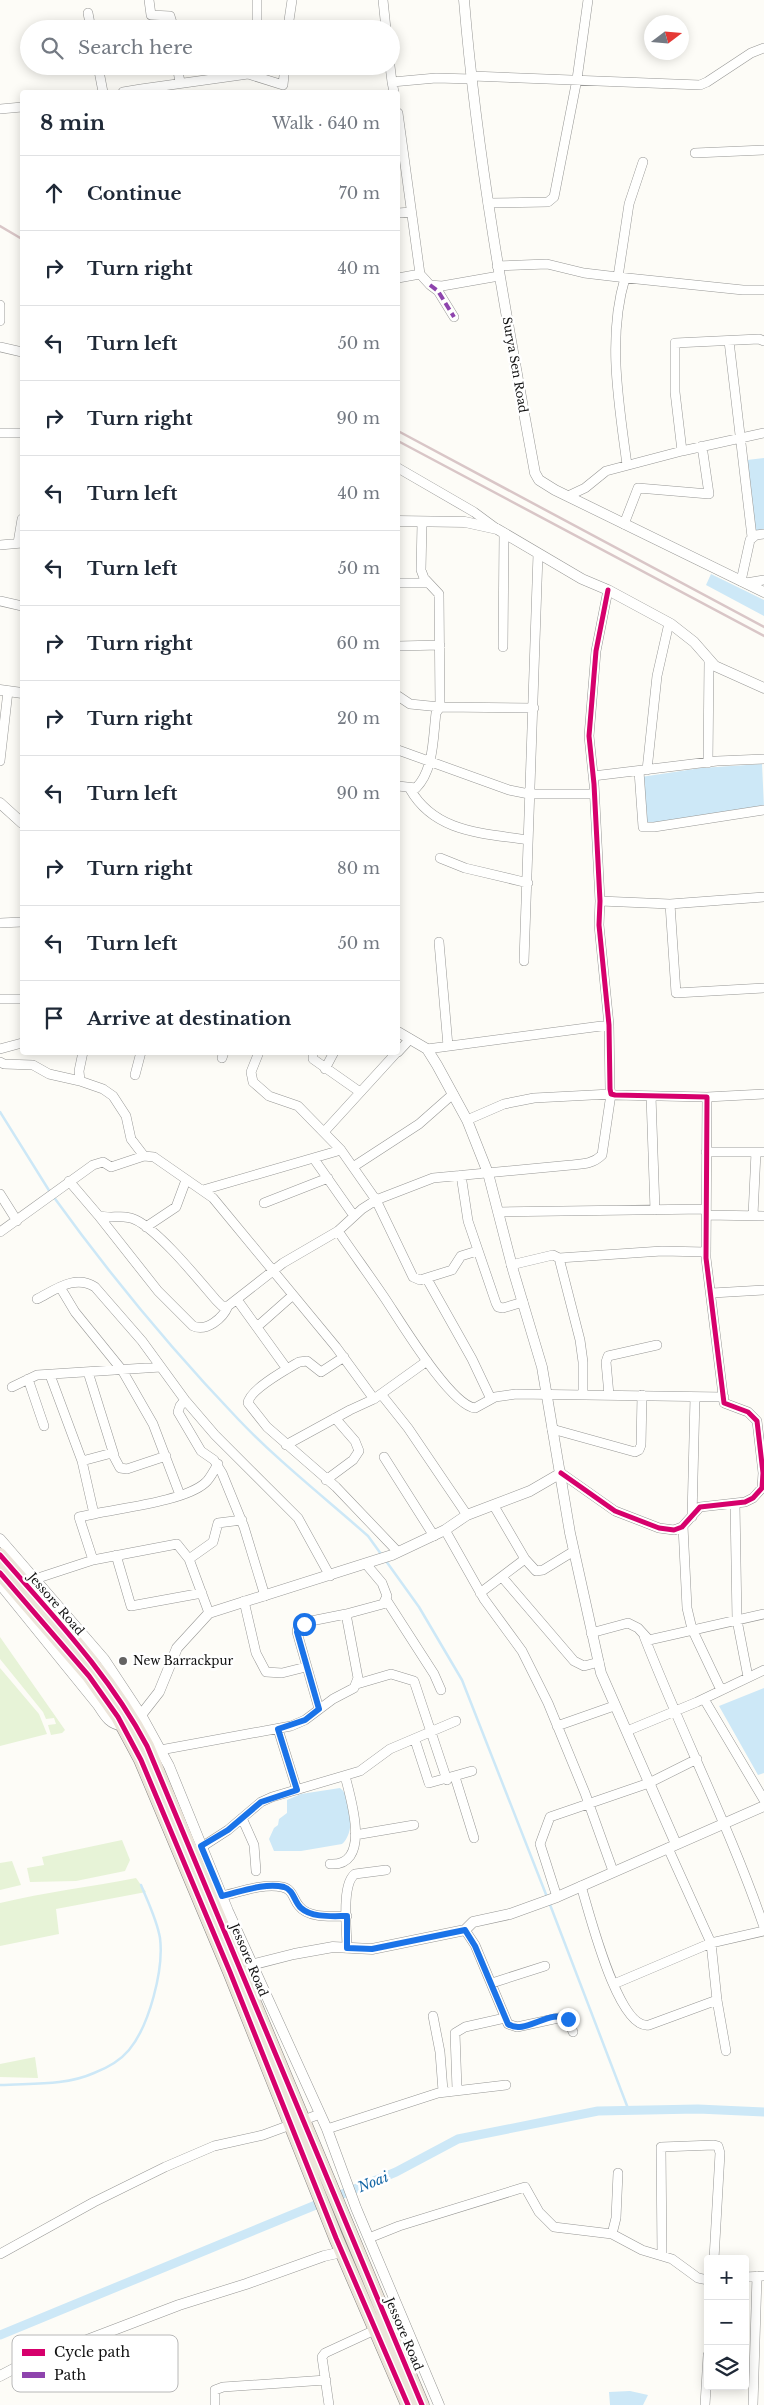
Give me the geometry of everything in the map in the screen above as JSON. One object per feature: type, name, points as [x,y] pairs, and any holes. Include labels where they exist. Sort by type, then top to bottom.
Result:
[{"type":"highway","name":"Jessore Road","points":[[0,1555],[100,1670],[155,1752],[197,1850],[241,1968],[353,2243],[422,2405]]},
{"type":"highway","points":[[0,1573],[89,1676],[123,1726],[241,1968],[290,2127],[408,2405]]},
{"type":"street","points":[[149,0],[151,15],[170,16],[171,20]]},
{"type":"street","points":[[257,0],[257,20]]},
{"type":"street","points":[[290,20],[292,0]]},
{"type":"street","points":[[383,0],[385,20]]},
{"type":"street","name":"Surya Sen Road","points":[[464,0],[472,77],[498,271],[535,473],[545,484],[568,496],[764,592]]},
{"type":"street","points":[[488,203],[542,203],[552,201],[577,79],[588,0]]},
{"type":"street","points":[[88,13],[89,20]]},
{"type":"street","points":[[392,82],[472,77],[577,79],[700,85],[751,53],[764,48]]},
{"type":"street","points":[[100,75],[103,90]]},
{"type":"street","points":[[178,75],[180,82]]},
{"type":"street","points":[[145,90],[217,75]]},
{"type":"street","points":[[254,75],[283,89],[285,75]]},
{"type":"street","points":[[391,75],[394,90]]},
{"type":"street","points":[[0,109],[20,107]]},
{"type":"street","points":[[400,133],[420,274],[438,291],[454,317]]},
{"type":"street","points":[[695,153],[764,150]]},
{"type":"street","points":[[627,465],[616,364],[617,311],[629,204],[643,162]]},
{"type":"street","points":[[400,213],[411,212]]},
{"type":"street","points":[[430,285],[442,286],[498,271],[547,264],[622,278],[743,290],[764,290]]},
{"type":"street","points":[[400,278],[420,274]]},
{"type":"street","points":[[0,305],[0,321]]},
{"type":"street","points":[[682,451],[675,392],[675,342],[764,340]]},
{"type":"street","points":[[729,341],[752,537],[744,582],[764,580]]},
{"type":"street","points":[[0,347],[20,352]]},
{"type":"street","points":[[0,433],[20,433]]},
{"type":"street","points":[[568,496],[585,488],[606,471],[702,446],[764,433]]},
{"type":"street","points":[[624,524],[638,488],[709,494],[702,446]]},
{"type":"street","points":[[400,469],[474,512],[538,554],[669,623],[694,642],[709,661],[764,688]]},
{"type":"street","points":[[400,521],[465,522],[501,531]]},
{"type":"street","points":[[400,786],[410,789],[416,788],[421,783],[430,761],[436,712],[440,707],[439,594],[428,583],[421,570],[422,522]]},
{"type":"street","points":[[501,531],[503,647]]},
{"type":"street","points":[[752,537],[764,534]]},
{"type":"street","points":[[0,546],[20,543]]},
{"type":"street","points":[[524,961],[528,883],[528,794],[534,708],[538,554]]},
{"type":"street","points":[[400,583],[428,583]]},
{"type":"street","points":[[98,1215],[103,1217],[128,1216],[146,1226],[181,1260],[222,1306],[228,1306],[238,1301],[273,1270],[338,1231],[354,1216],[376,1200],[433,1178],[578,1164],[598,1159],[602,1154],[611,1094],[609,1025],[599,925],[600,901],[589,736],[596,651],[608,590]]},
{"type":"street","points":[[0,601],[20,606]]},
{"type":"street","points":[[669,623],[657,676],[643,770],[643,827],[654,827],[764,810]]},
{"type":"street","points":[[400,646],[440,646]]},
{"type":"street","points":[[708,762],[709,661]]},
{"type":"street","points":[[0,761],[4,690],[20,693]]},
{"type":"street","points":[[400,697],[410,704],[440,707],[534,708]]},
{"type":"street","points":[[400,751],[486,783],[528,794],[594,794]]},
{"type":"street","points":[[593,776],[708,762],[764,759]]},
{"type":"street","points":[[410,789],[419,804],[444,822],[472,831],[528,840]]},
{"type":"street","points":[[0,803],[20,821]]},
{"type":"street","points":[[440,858],[464,868],[528,883]]},
{"type":"street","points":[[600,901],[670,904],[764,896]]},
{"type":"street","points":[[670,904],[676,993],[764,988]]},
{"type":"street","points":[[0,923],[20,922]]},
{"type":"street","points":[[439,942],[448,1046]]},
{"type":"street","points":[[0,999],[20,999]]},
{"type":"street","points":[[427,1049],[609,1025]]},
{"type":"street","points":[[400,1033],[427,1049],[467,1120],[488,1172],[511,1264],[542,1367],[552,1429],[562,1473],[574,1551],[598,1662],[614,1706],[649,1783],[711,1943],[717,2000],[726,2050]]},
{"type":"street","points":[[400,1049],[410,1039]]},
{"type":"street","points":[[0,1049],[20,1044]]},
{"type":"street","points":[[80,1081],[79,1071],[82,1055]]},
{"type":"street","points":[[135,1074],[139,1055]]},
{"type":"street","points":[[257,1055],[251,1072],[253,1082],[269,1096],[298,1106],[341,1150],[376,1200],[410,1273],[416,1279],[428,1279],[452,1270],[461,1256],[477,1251]]},
{"type":"street","points":[[313,1055],[313,1059],[360,1092]]},
{"type":"street","points":[[325,1068],[332,1055]]},
{"type":"street","points":[[324,1132],[394,1055]]},
{"type":"street","points":[[0,1062],[4,1064],[32,1065],[49,1074],[80,1081],[103,1089],[113,1096],[126,1116],[131,1139],[144,1156]]},
{"type":"street","points":[[353,1167],[419,1124],[453,1094]]},
{"type":"street","points":[[467,1120],[504,1104],[534,1098],[611,1094],[706,1097],[764,1094]]},
{"type":"street","points":[[651,1096],[655,1210]]},
{"type":"street","points":[[562,1473],[615,1511],[659,1528],[674,1530],[684,1526],[700,1507],[735,1504],[760,1496],[763,1473],[761,1420],[748,1412],[724,1403],[706,1252],[706,1097]]},
{"type":"street","points":[[203,1190],[341,1150]]},
{"type":"street","points":[[706,1152],[760,1152],[753,1215]]},
{"type":"street","points":[[0,1232],[69,1181],[99,1162],[103,1162],[111,1167],[144,1156],[154,1158],[203,1190],[273,1270],[344,1357],[408,1428],[467,1516]]},
{"type":"street","points":[[314,1159],[354,1216]]},
{"type":"street","points":[[461,1175],[468,1221],[498,1307],[503,1308],[523,1302]]},
{"type":"street","points":[[264,1203],[328,1178]]},
{"type":"street","points":[[146,1226],[176,1207],[186,1180]]},
{"type":"street","points":[[69,1181],[158,1291],[193,1326],[197,1328],[208,1326],[222,1316],[228,1306]]},
{"type":"street","points":[[0,1194],[17,1221]]},
{"type":"street","points":[[498,1212],[655,1210],[764,1216]]},
{"type":"street","points":[[338,1231],[427,1361],[465,1404],[475,1408],[502,1395],[724,1397]]},
{"type":"street","points":[[511,1264],[553,1255],[559,1258],[662,1251],[706,1252]]},
{"type":"street","points":[[559,1258],[580,1340],[583,1362],[583,1395]]},
{"type":"street","points":[[428,1279],[472,1359],[491,1399]]},
{"type":"street","points":[[37,1298],[70,1283],[80,1282],[95,1287],[161,1367],[185,1400],[221,1441],[298,1518],[330,1576]]},
{"type":"street","points":[[60,1287],[75,1312],[122,1370],[153,1424],[180,1495]]},
{"type":"street","points":[[712,1293],[764,1290]]},
{"type":"street","points":[[258,1326],[293,1295]]},
{"type":"street","points":[[238,1301],[258,1326],[287,1369]]},
{"type":"street","points":[[609,1395],[606,1362],[608,1356],[657,1345]]},
{"type":"street","points":[[344,1357],[321,1372],[304,1360],[255,1391],[248,1398],[248,1403],[252,1410],[286,1445],[364,1515],[395,1554]]},
{"type":"street","points":[[286,1445],[378,1396],[427,1361]]},
{"type":"street","points":[[12,1387],[37,1375],[161,1367]]},
{"type":"street","points":[[88,1372],[114,1456],[123,1469],[166,1456]]},
{"type":"street","points":[[50,1375],[82,1461],[94,1514]]},
{"type":"street","points":[[28,1379],[44,1426]]},
{"type":"street","points":[[552,1429],[635,1452],[639,1450],[641,1445],[642,1395]]},
{"type":"street","points":[[692,1517],[695,1397]]},
{"type":"street","points":[[185,1400],[178,1409],[201,1451],[218,1464],[242,1520],[265,1596]]},
{"type":"street","points":[[326,1480],[353,1460],[359,1451],[355,1441],[335,1418]]},
{"type":"street","points":[[82,1461],[112,1453],[114,1456]]},
{"type":"street","points":[[384,1457],[434,1536]]},
{"type":"street","points":[[93,1560],[79,1517],[180,1495],[206,1483],[218,1464]]},
{"type":"street","points":[[141,1715],[159,1692],[177,1648],[209,1614],[244,1601],[330,1576],[395,1554],[434,1536],[467,1516],[530,1491],[562,1473]]},
{"type":"street","points":[[735,1504],[737,1620],[748,1677]]},
{"type":"street","points":[[494,1506],[526,1559],[539,1572],[574,1551]]},
{"type":"street","points":[[189,1558],[213,1542],[218,1523],[242,1520]]},
{"type":"street","points":[[684,1526],[687,1608],[692,1629],[721,1690]]},
{"type":"street","points":[[445,1530],[480,1593],[522,1652],[557,1726],[589,1804],[613,1871]]},
{"type":"street","points":[[0,1539],[104,1659],[141,1715],[155,1752],[278,1729],[305,1720],[319,1709],[354,1688],[357,1684],[391,1674],[412,1679],[417,1685],[432,1730],[474,1838]]},
{"type":"street","points":[[36,1579],[93,1560],[177,1544],[189,1558],[209,1614]]},
{"type":"street","points":[[116,1555],[131,1606],[202,1593]]},
{"type":"street","points":[[480,1593],[526,1559]]},
{"type":"street","points":[[370,1563],[386,1590],[387,1601],[434,1674],[441,1690]]},
{"type":"street","points":[[502,1577],[574,1661],[584,1666],[598,1662]]},
{"type":"street","points":[[0,1584],[98,1705],[106,1718],[114,1724],[123,1726]]},
{"type":"street","points":[[244,1601],[256,1653],[266,1672],[282,1673],[306,1667]]},
{"type":"street","points":[[319,1709],[306,1667],[297,1632],[298,1628],[311,1621],[346,1614],[383,1604],[387,1601]]},
{"type":"street","points":[[346,1614],[357,1684]]},
{"type":"street","points":[[591,1633],[628,1623],[638,1628],[649,1640],[656,1640],[692,1629],[764,1614]]},
{"type":"street","points":[[644,1636],[724,1823],[764,1927]]},
{"type":"street","points":[[627,1731],[675,1712],[764,1670]]},
{"type":"street","points":[[704,1699],[764,1800]]},
{"type":"street","points":[[557,1726],[614,1706]]},
{"type":"street","points":[[439,2405],[369,2238],[327,2129],[241,1968],[222,1896],[197,1850],[261,1802],[360,1771],[390,1749],[456,1721]]},
{"type":"street","points":[[278,1729],[297,1790]]},
{"type":"street","points":[[415,1740],[430,1783],[472,1771]]},
{"type":"street","points":[[557,1897],[540,1844],[548,1826],[547,1820],[557,1814],[649,1783],[696,1759]]},
{"type":"street","points":[[330,1864],[347,1861],[355,1835],[356,1822],[345,1776]]},
{"type":"street","points":[[241,1968],[294,1954],[333,1948],[372,1949],[465,1930],[474,1922],[535,1906],[557,1897],[764,1806]]},
{"type":"street","points":[[242,1818],[254,1845],[256,1871]]},
{"type":"street","points":[[355,1835],[414,1825]]},
{"type":"street","points":[[347,1948],[347,1886],[351,1876],[386,1870]]},
{"type":"street","points":[[581,1886],[614,1984],[629,2016],[642,2026],[717,2000]]},
{"type":"street","points":[[222,1896],[264,1887],[283,1887],[292,1893],[299,1907],[304,1910],[321,1915],[347,1916]]},
{"type":"street","points":[[465,1930],[475,1946],[492,1983],[505,2018],[512,2027],[563,2017],[568,2019],[573,2032]]},
{"type":"street","points":[[614,1984],[711,1943],[764,1931]]},
{"type":"street","points":[[492,1983],[546,1966]]},
{"type":"street","points":[[433,2016],[440,2052],[443,2092]]},
{"type":"street","points":[[457,2089],[456,2032],[465,2027],[505,2018]]},
{"type":"street","points":[[327,2129],[443,2092],[506,2085]]},
{"type":"street","points":[[0,2254],[94,2202],[165,2167],[214,2146],[290,2127],[320,2114]]},
{"type":"street","points":[[662,2256],[660,2147],[714,2145],[718,2146],[720,2153],[714,2255]]},
{"type":"street","points":[[612,2234],[616,2218],[618,2173]]},
{"type":"street","points":[[369,2238],[399,2226],[521,2187],[527,2189],[539,2212],[554,2227],[612,2234],[642,2250],[672,2259],[698,2278],[704,2279]]},
{"type":"street","points":[[359,2257],[374,2250]]},
{"type":"street","points":[[101,2335],[179,2305],[246,2284],[324,2256],[342,2252]]},
{"type":"street","points":[[753,2405],[761,2276]]},
{"type":"street","points":[[329,2405],[322,2357],[324,2353],[377,2330]]},
{"type":"street","points":[[0,2376],[12,2370]]},
{"type":"street","points":[[215,2405],[215,2390],[223,2387],[326,2380]]},
{"type":"street","points":[[705,2405],[706,2390]]},
{"type":"green space","points":[[0,1637],[65,1730],[62,1733],[51,1735],[48,1725],[56,1724],[54,1718],[46,1719],[43,1712],[0,1659]]},
{"type":"green space","points":[[0,1668],[39,1714],[47,1734],[0,1746]]},
{"type":"green space","points":[[122,1840],[130,1860],[125,1871],[76,1881],[30,1882],[27,1868],[44,1865],[42,1857]]},
{"type":"green space","points":[[12,1861],[21,1885],[0,1890],[0,1863]]},
{"type":"green space","points":[[136,1878],[146,1892],[56,1909],[59,1934],[0,1946],[0,1903]]},
{"type":"green space","points":[[35,2057],[38,2078],[0,2077],[0,2064]]},
{"type":"water","points":[[764,458],[764,530],[755,532],[747,460]]},
{"type":"water","points":[[711,574],[764,600],[764,616],[706,585]]},
{"type":"water","points":[[762,764],[764,807],[646,824],[641,777],[701,768]]},
{"type":"water","points":[[764,1688],[764,1773],[758,1775],[719,1706]]},
{"type":"water","points":[[340,1788],[348,1799],[351,1816],[349,1832],[342,1844],[301,1851],[274,1851],[269,1839],[274,1828],[278,1825],[279,1819],[287,1813],[287,1800],[301,1794]]},
{"type":"water","points":[[630,2391],[648,2395],[643,2405],[610,2405],[609,2392]]},
{"type":"waterway","points":[[0,1112],[50,1192]]},
{"type":"waterway","points":[[53,1196],[142,1311],[213,1393],[269,1450],[368,1536],[381,1554]]},
{"type":"waterway","points":[[386,1561],[419,1607],[462,1680],[547,1897]]},
{"type":"waterway","points":[[0,2085],[60,2082],[83,2077],[113,2064],[129,2050],[143,2027],[149,2012],[160,1966],[159,1931],[141,1885]]},
{"type":"waterway","points":[[549,1902],[629,2111]]},
{"type":"waterway","name":"Noai","points":[[0,2335],[396,2172],[458,2139],[598,2111],[698,2109],[764,2112]]},
{"type":"railway","points":[[0,226],[20,238]]},
{"type":"railway","points":[[400,432],[764,627]]},
{"type":"railway","points":[[400,442],[764,636]]},
{"type":"marked path","points":[[430,285],[438,291],[454,317]]},
{"type":"cycle path","points":[[561,1473],[615,1511],[659,1528],[674,1530],[682,1527],[700,1507],[745,1502],[753,1498],[762,1488],[763,1473],[757,1421],[748,1412],[724,1403],[706,1258],[707,1097],[615,1095],[611,1094],[610,1089],[609,1025],[599,925],[600,901],[594,784],[589,736],[596,651],[608,590]]},
{"type":"cycle path","points":[[0,1555],[60,1623],[98,1670],[147,1746],[422,2405]]},
{"type":"cycle path","points":[[0,1573],[89,1676],[118,1717],[141,1760],[230,1972],[336,2238],[408,2405]]},
{"type":"place","name":"New Barrackpur","points":[[123,1661]]},
{"type":"route","points":[[304,1624],[298,1628],[297,1632],[319,1709],[305,1720],[278,1729],[297,1790],[261,1802],[228,1830],[201,1846],[222,1896],[270,1886],[289,1889],[299,1907],[304,1910],[321,1915],[347,1916],[347,1948],[372,1949],[410,1943],[465,1930],[475,1946],[492,1983],[508,2024],[512,2027],[517,2027],[560,2017],[568,2019]]}]
